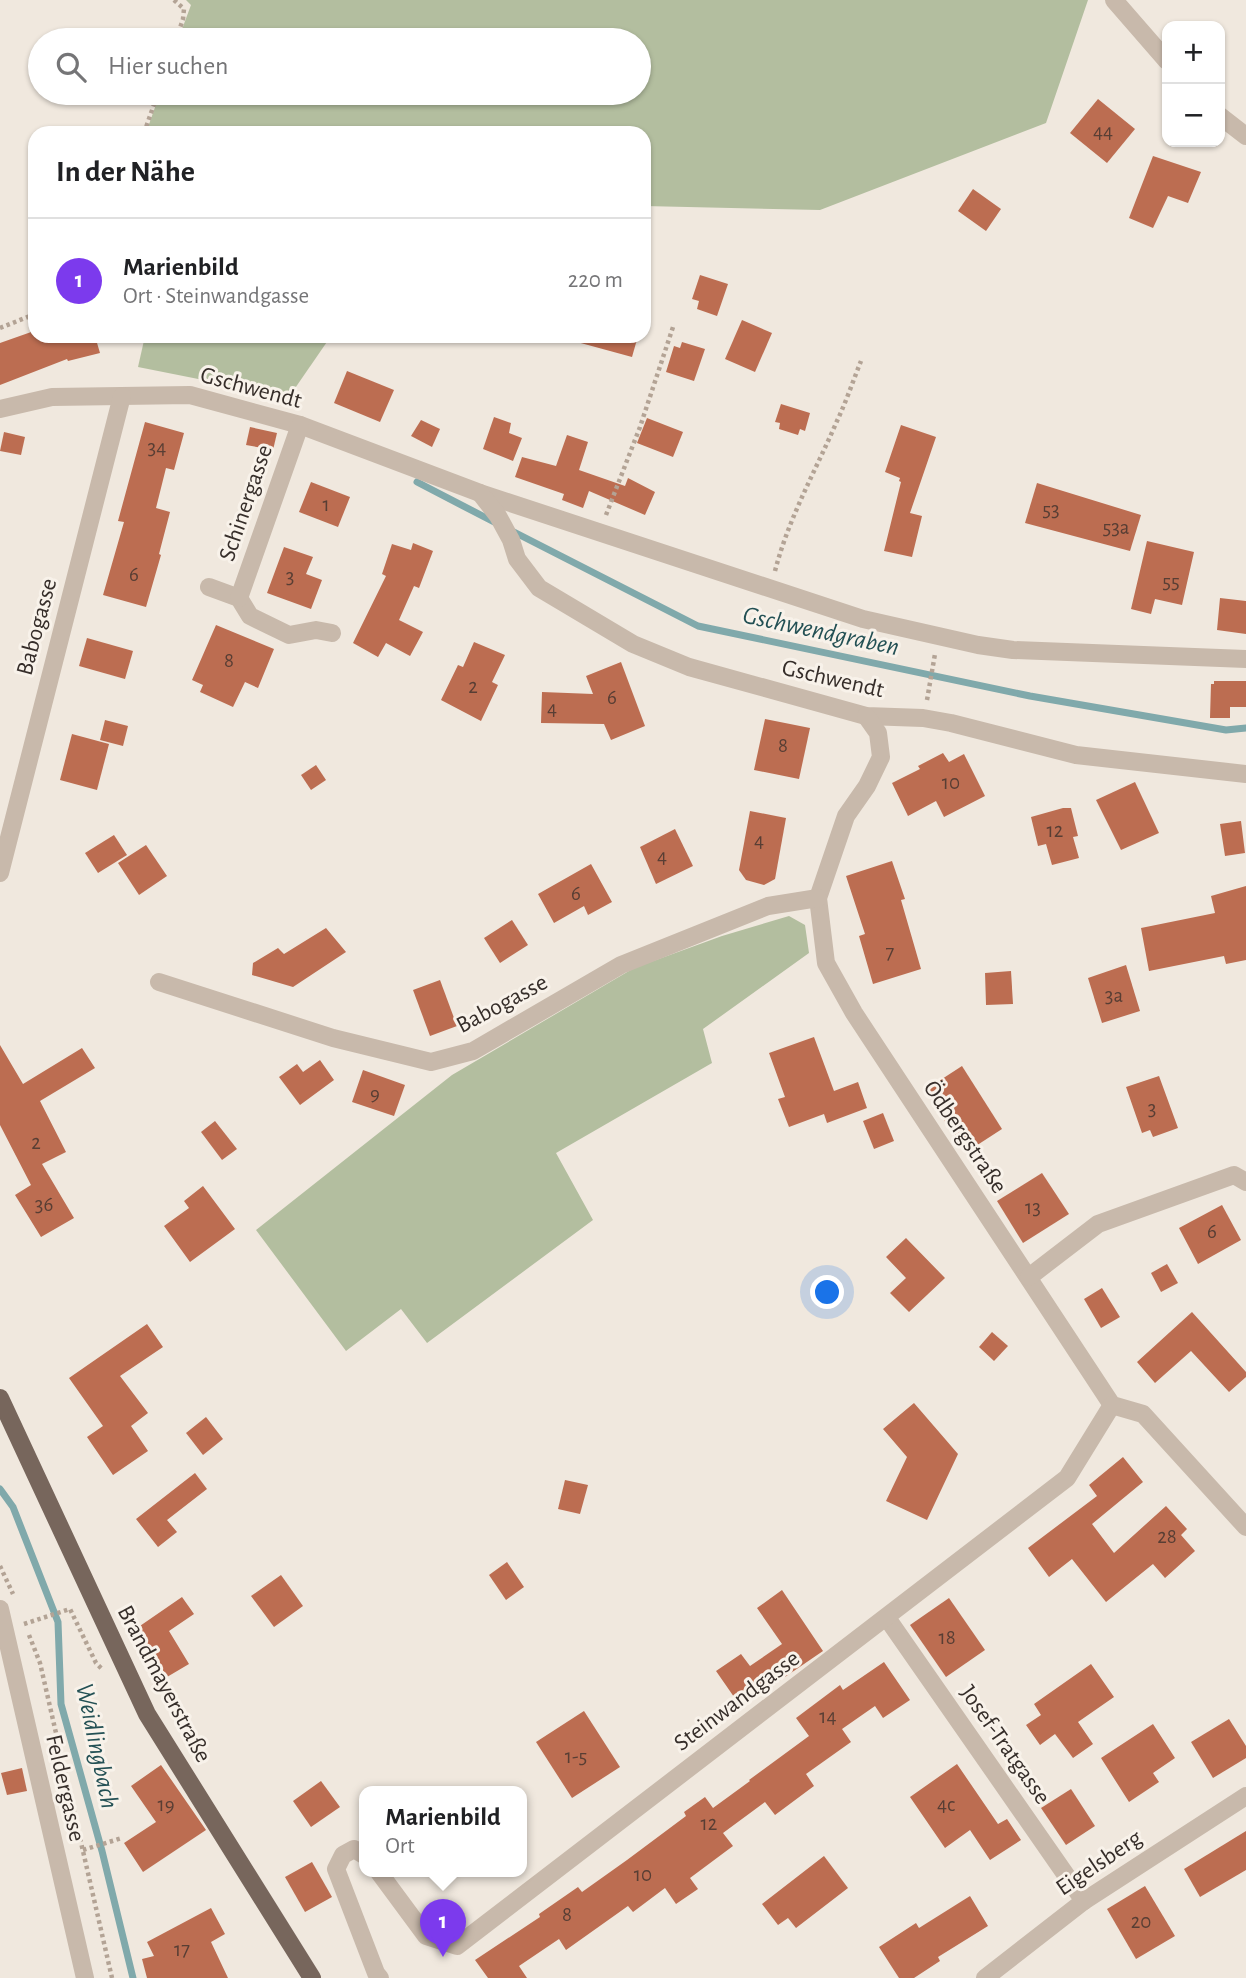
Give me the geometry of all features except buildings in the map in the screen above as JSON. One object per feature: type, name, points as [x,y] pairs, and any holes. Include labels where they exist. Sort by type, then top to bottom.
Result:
[{"type":"main road","name":"Brandmayerstraße","points":[[0,1398],[147,1714],[312,1978]]},
{"type":"street","points":[[1114,0],[1162,55]]},
{"type":"street","points":[[1225,120],[1246,136]]},
{"type":"street","name":"Gschwendt","points":[[0,410],[52,397],[190,395],[300,425],[480,493],[863,619],[939,637],[1013,650],[1246,659]]},
{"type":"street","name":"Babogasse","points":[[1,872],[12,820],[122,396]]},
{"type":"street","name":"Schinergasse","points":[[239,598],[300,425]]},
{"type":"street","name":"Gschwendt","points":[[480,493],[498,516],[512,540],[517,559],[538,588],[633,644],[689,667],[866,716],[923,718],[951,723],[1076,755],[1246,774]]},
{"type":"street","points":[[209,587],[239,598],[250,616],[289,635],[316,629],[332,633]]},
{"type":"street","name":"Ödbergstraße","points":[[866,716],[878,733],[881,757],[867,786],[846,816],[818,898],[826,963],[854,1013],[1112,1405]]},
{"type":"street","name":"Babogasse","points":[[159,982],[333,1038],[431,1062],[473,1051],[621,965],[768,906],[818,898]]},
{"type":"street","points":[[1029,1277],[1098,1224],[1242,1174]]},
{"type":"street","points":[[1112,1405],[1143,1414],[1246,1527]]},
{"type":"street","name":"Steinwandgasse","points":[[382,1877],[426,1936],[457,1945],[1067,1478],[1112,1405]]},
{"type":"street","name":"Feldergasse","points":[[8,1606],[85,1978]]},
{"type":"street","name":"Josef-Tratgasse","points":[[887,1618],[1084,1901]]},
{"type":"street","name":"Eigelsberg","points":[[985,1978],[1084,1901],[1246,1796]]},
{"type":"street","points":[[359,1852],[354,1849],[343,1855],[336,1869],[380,1978]]},
{"type":"path","points":[[174,0],[184,9],[180,28]]},
{"type":"path","points":[[146,126],[154,105]]},
{"type":"path","points":[[0,328],[28,317]]},
{"type":"path","points":[[597,531],[607,514],[640,427],[674,324]]},
{"type":"path","points":[[771,589],[783,542],[796,509],[837,422],[861,361]]},
{"type":"path","points":[[923,718],[939,637]]},
{"type":"path","points":[[0,1566],[8,1606]]},
{"type":"path","points":[[24,1624],[70,1609]]},
{"type":"path","points":[[20,1614],[40,1663],[85,1849],[111,1978]]},
{"type":"path","points":[[85,1849],[122,1838]]},
{"type":"green space","points":[[186,0],[1088,0],[1046,123],[820,210],[651,206],[651,126],[148,126],[156,105],[651,105],[651,28],[182,28],[191,5]]},
{"type":"green space","points":[[143,343],[326,343],[289,397],[138,367]]},
{"type":"green space","points":[[789,916],[805,925],[809,953],[703,1029],[712,1063],[556,1153],[593,1220],[427,1343],[401,1309],[346,1351],[256,1230],[452,1075],[634,968],[722,936]]},
{"type":"waterway","name":"Gschwendgraben","points":[[417,482],[496,523]]},
{"type":"waterway","name":"Gschwendgraben","points":[[510,530],[698,626],[1030,696],[1226,730],[1246,728]]},
{"type":"waterway","name":"Weidlingbach","points":[[0,1489],[13,1507],[58,1622],[61,1704],[102,1851],[133,1978]]},
{"type":"place","name":"Marienbild","points":[[443,1957]]}]
